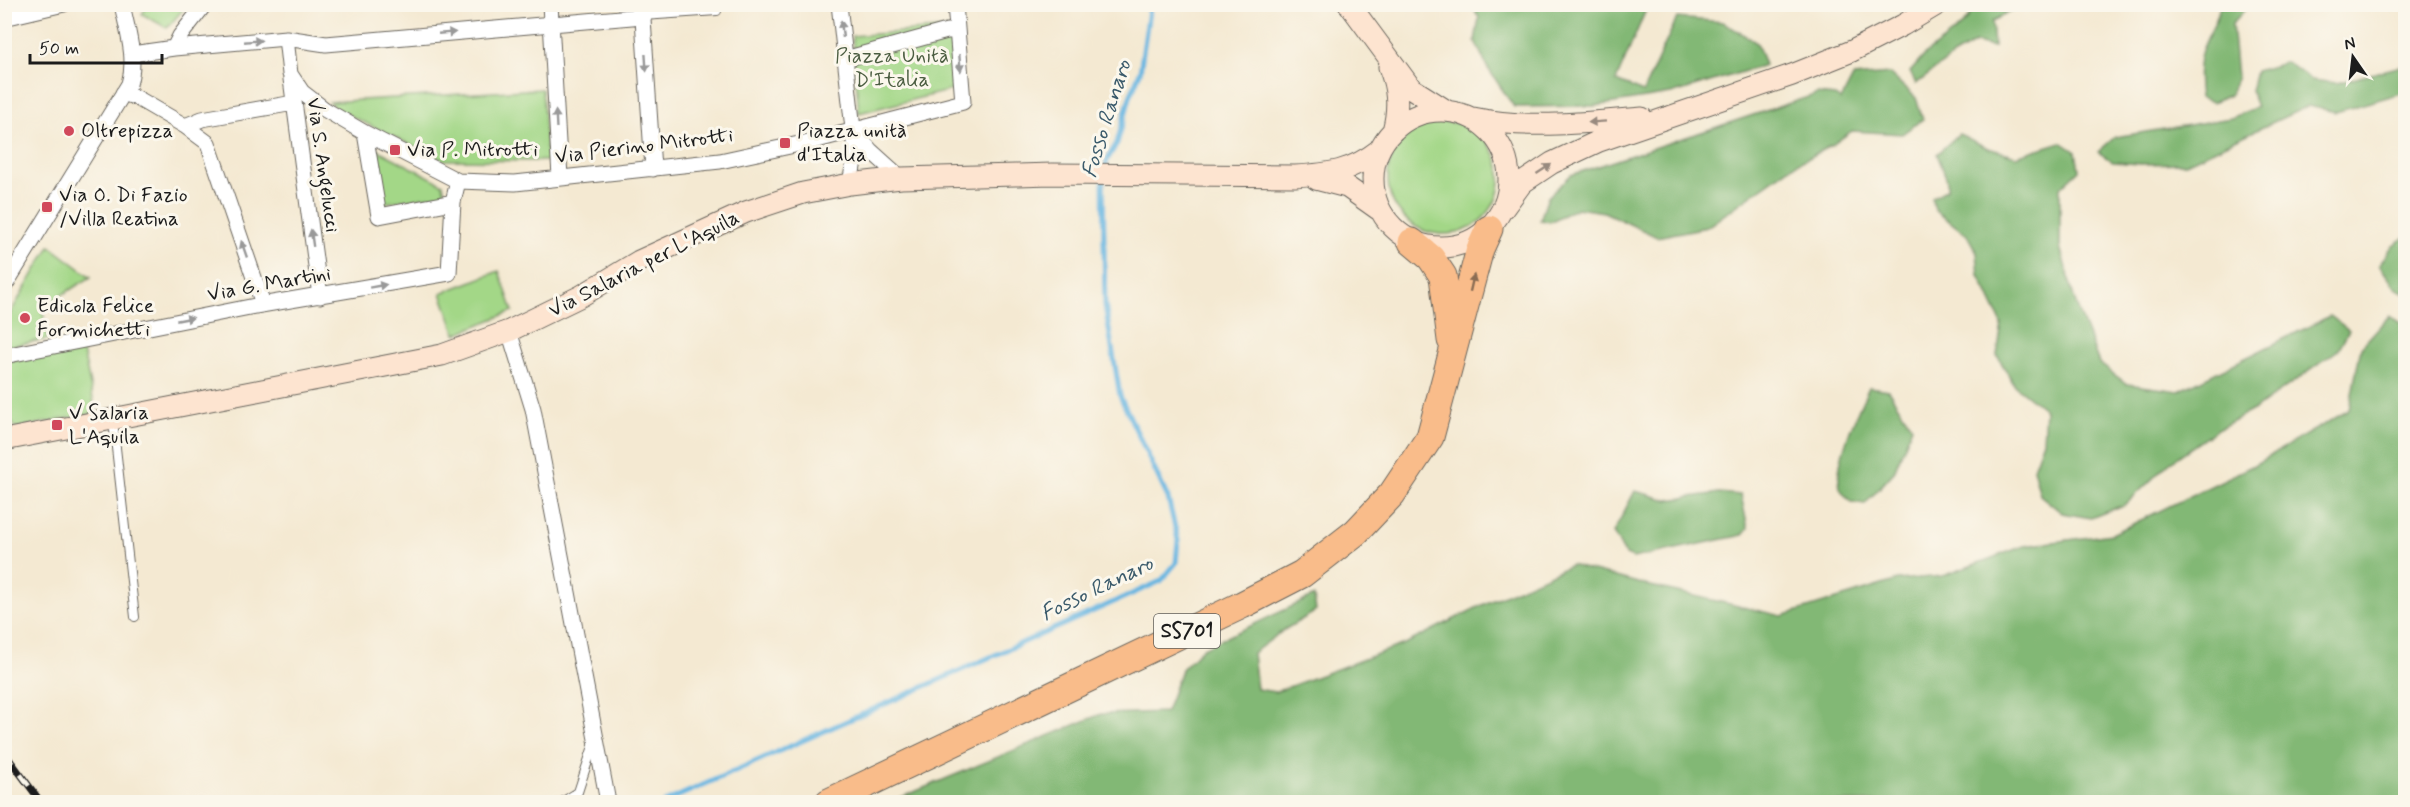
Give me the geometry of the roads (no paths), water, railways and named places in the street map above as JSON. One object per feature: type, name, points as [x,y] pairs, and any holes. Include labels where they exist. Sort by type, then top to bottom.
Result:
[{"type":"highway","name":"SS701","points":[[828,802],[1242,605],[1302,574],[1356,532],[1392,494],[1430,436],[1480,249],[1496,219]]},
{"type":"highway","name":"SS701","points":[[1412,242],[1431,258],[1443,276],[1452,332],[1450,359]]},
{"type":"main road","points":[[1349,4],[1411,88],[1447,111],[1504,124],[1568,124],[1676,116]]},
{"type":"main road","points":[[1447,111],[1427,112],[1409,119],[1393,131],[1379,150],[1373,169],[1373,189],[1378,209],[1392,228],[1412,242],[1432,247],[1452,247],[1472,241],[1496,219],[1522,183],[1552,163],[1599,141],[1792,75],[1852,51],[1903,26],[1938,4]]},
{"type":"main road","points":[[1383,50],[1394,78],[1397,95],[1398,108],[1393,131]]},
{"type":"main road","points":[[1469,117],[1487,129],[1501,146],[1508,166],[1509,188],[1496,219]]},
{"type":"main road","name":"Via Salaria per L'Aquila","points":[[4,440],[442,356],[509,331],[581,296],[639,261],[746,212],[803,193],[901,178],[1052,174],[1295,176],[1325,174],[1348,169],[1365,161],[1379,150]]},
{"type":"main road","name":"Via Salaria per L'Aquila","points":[[1295,176],[1324,180],[1347,187],[1378,209]]},
{"type":"street","points":[[4,18],[64,4]]},
{"type":"street","points":[[4,286],[123,93],[133,72],[132,54],[122,4]]},
{"type":"street","points":[[174,48],[180,36],[205,4]]},
{"type":"street","points":[[550,4],[560,177]]},
{"type":"street","points":[[839,4],[855,155],[850,184]]},
{"type":"street","points":[[845,59],[957,31],[955,4]]},
{"type":"street","points":[[132,54],[286,38],[326,44],[551,23],[642,10],[653,169]]},
{"type":"street","name":"Via Pierino Mitrotti","points":[[290,74],[302,92],[324,109],[365,134],[458,181],[514,183],[720,161],[813,141],[963,102],[957,31]]},
{"type":"street","points":[[286,38],[290,74]]},
{"type":"street","name":"Via S. Angelucci","points":[[290,74],[320,296]]},
{"type":"street","points":[[123,93],[137,98],[185,126],[208,143],[263,304]]},
{"type":"street","points":[[185,126],[202,119],[294,103]]},
{"type":"street","points":[[853,129],[870,150],[901,178]]},
{"type":"street","points":[[365,134],[379,216],[453,202]]},
{"type":"street","name":"Via G. Martini","points":[[4,356],[263,304],[449,273],[453,202],[458,181]]},
{"type":"street","points":[[509,331],[533,409],[607,795]]},
{"type":"lane","points":[[642,10],[717,11]]},
{"type":"lane","points":[[113,419],[135,617]]},
{"type":"lane","points":[[562,802],[578,792],[596,736]]},
{"type":"lane","points":[[450,800],[459,802]]},
{"type":"waterway","name":"Fosso Ranaro","points":[[1105,169],[1107,160],[1117,143],[1130,97],[1140,72],[1150,4]]},
{"type":"waterway","name":"Fosso Ranaro","points":[[665,802],[1161,581],[1176,563],[1178,540],[1168,498],[1120,396],[1105,305],[1103,178]]},
{"type":"railway","points":[[4,752],[41,802]]},
{"type":"place","name":"Oltrepizza","points":[[69,131]]},
{"type":"place","name":"Piazza unità d'Italia","points":[[785,143]]},
{"type":"place","name":"Via P. Mitrotti","points":[[395,150]]},
{"type":"place","name":"Via O. Di Fazio /Villa Reatina","points":[[47,207]]},
{"type":"place","name":"Edicola Felice Formichetti","points":[[25,318]]},
{"type":"place","name":"V Salaria L'Aquila","points":[[57,425]]},
{"type":"park label","name":"Piazza Unità D'Italia","points":[[892,68]]}]
